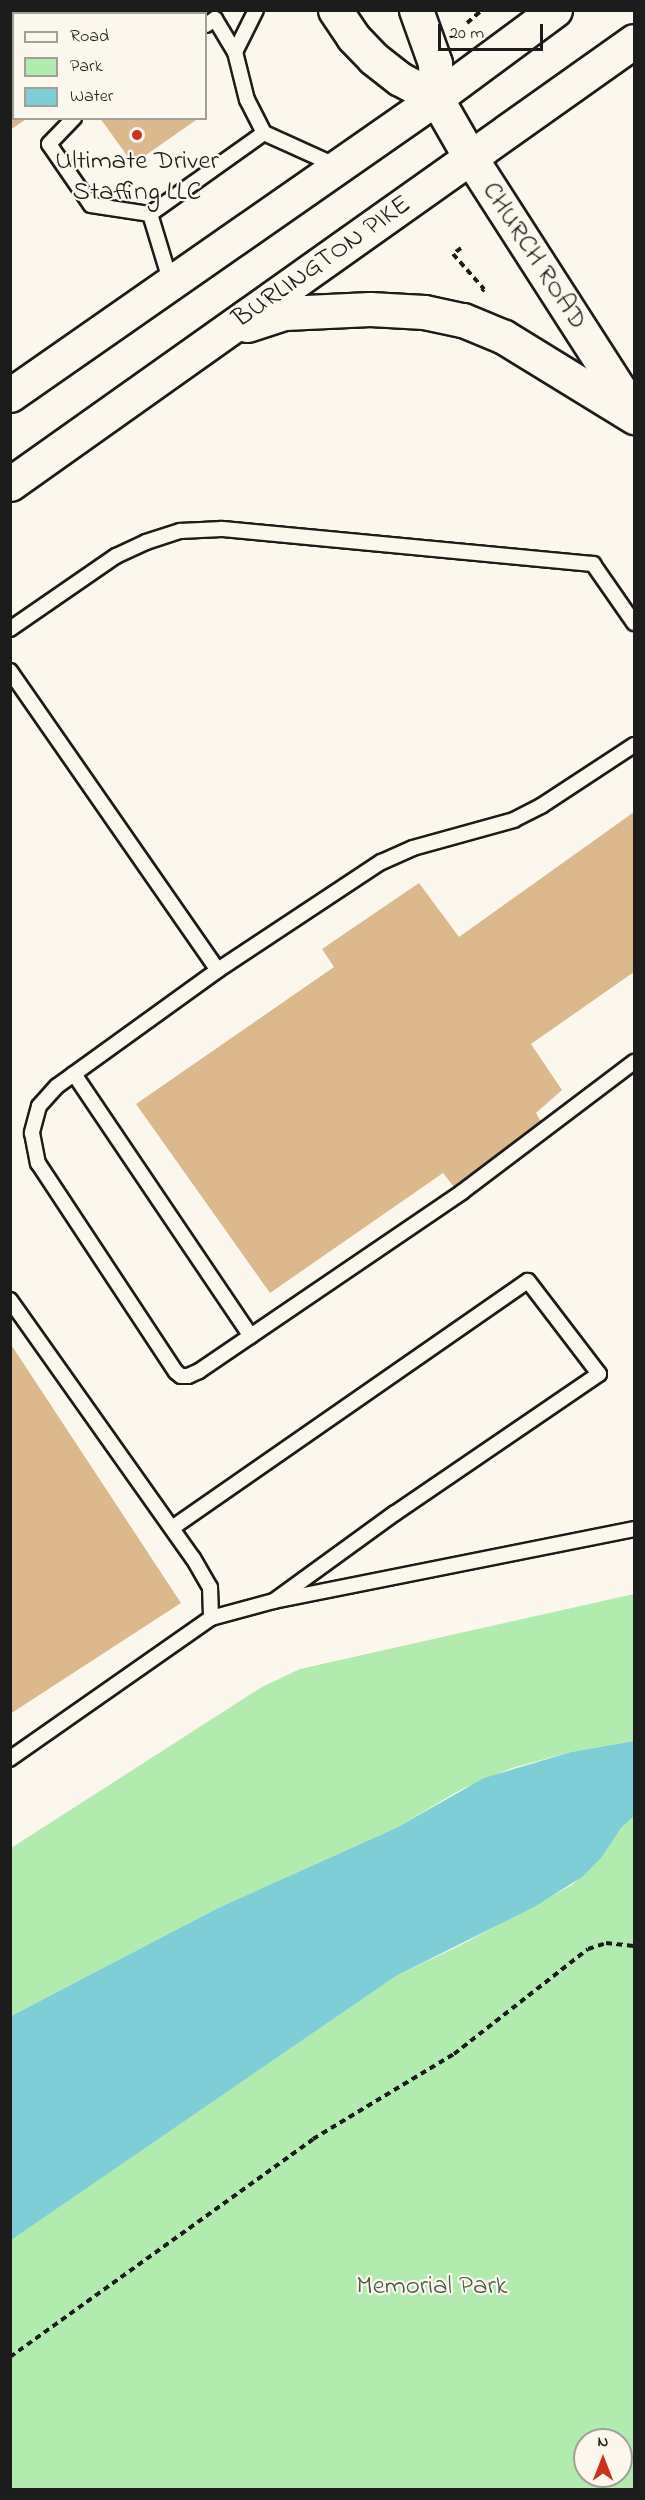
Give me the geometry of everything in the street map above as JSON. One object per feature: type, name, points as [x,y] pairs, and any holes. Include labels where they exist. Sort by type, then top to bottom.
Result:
[{"type":"main road","points":[[335,10],[353,37],[373,58],[400,79],[436,98]]},
{"type":"main road","points":[[416,10],[435,63],[436,98]]},
{"type":"main road","points":[[10,395],[335,165],[436,98],[555,10]]},
{"type":"main road","name":"BURLINGTON PIKE","points":[[10,484],[634,41]]},
{"type":"main road","name":"CHURCH ROAD","points":[[436,98],[470,157],[634,412]]},
{"type":"main road","points":[[223,333],[285,314],[370,309],[424,312],[463,320],[504,337],[634,417]]},
{"type":"lane","points":[[235,52],[256,10]]},
{"type":"lane","points":[[207,24],[215,19],[235,52],[247,100],[264,133],[335,165]]},
{"type":"lane","points":[[72,120],[49,144],[91,205],[150,214],[264,133]]},
{"type":"lane","points":[[150,214],[171,283]]},
{"type":"lane","points":[[10,629],[116,556],[146,542],[180,531],[222,529],[592,564],[634,623]]},
{"type":"lane","points":[[10,671],[218,970]]},
{"type":"lane","points":[[634,745],[541,806],[514,819],[412,848],[381,862],[218,970],[57,1086],[39,1106],[32,1133],[38,1163],[176,1372],[181,1376],[188,1376],[199,1371],[462,1192],[634,1062]]},
{"type":"lane","points":[[74,1074],[251,1336]]},
{"type":"lane","points":[[172,1528],[528,1281],[599,1374],[395,1513],[274,1600]]},
{"type":"lane","points":[[10,1300],[172,1528],[210,1587],[211,1617]]},
{"type":"lane","points":[[10,1759],[211,1617],[274,1600],[634,1529]]},
{"type":"path","points":[[466,23],[482,10]]},
{"type":"path","points":[[461,248],[453,254],[484,289]]},
{"type":"path","points":[[10,2357],[313,2139],[454,2054],[588,1949],[606,1943],[634,1946]]},
{"type":"green space","points":[[634,1594],[634,1741],[571,1752],[512,1768],[460,1790],[396,1828],[218,1908],[11,2016],[11,1848],[262,1687],[300,1669]]},
{"type":"green space","name":"Memorial Park","points":[[634,1816],[634,2489],[11,2489],[10,2240],[396,1976],[459,1946],[572,1885],[602,1857],[621,1828]]},
{"type":"water","points":[[634,1741],[634,1816],[621,1828],[602,1857],[582,1877],[534,1907],[396,1976],[11,2240],[11,2016],[218,1908],[396,1828],[484,1778],[571,1752]]},
{"type":"building","points":[[10,31],[12,34],[12,120],[25,120],[10,130]]},
{"type":"building","points":[[101,120],[196,120],[133,164]]},
{"type":"building","points":[[634,812],[634,972],[531,1044],[562,1090],[536,1113],[542,1124],[455,1188],[443,1173],[270,1293],[136,1104],[334,967],[322,949],[419,883],[459,937]]},
{"type":"building","points":[[10,1343],[181,1603],[10,1714]]},
{"type":"place","name":"Ultimate Driver Staffing LLC","points":[[137,135]]}]
